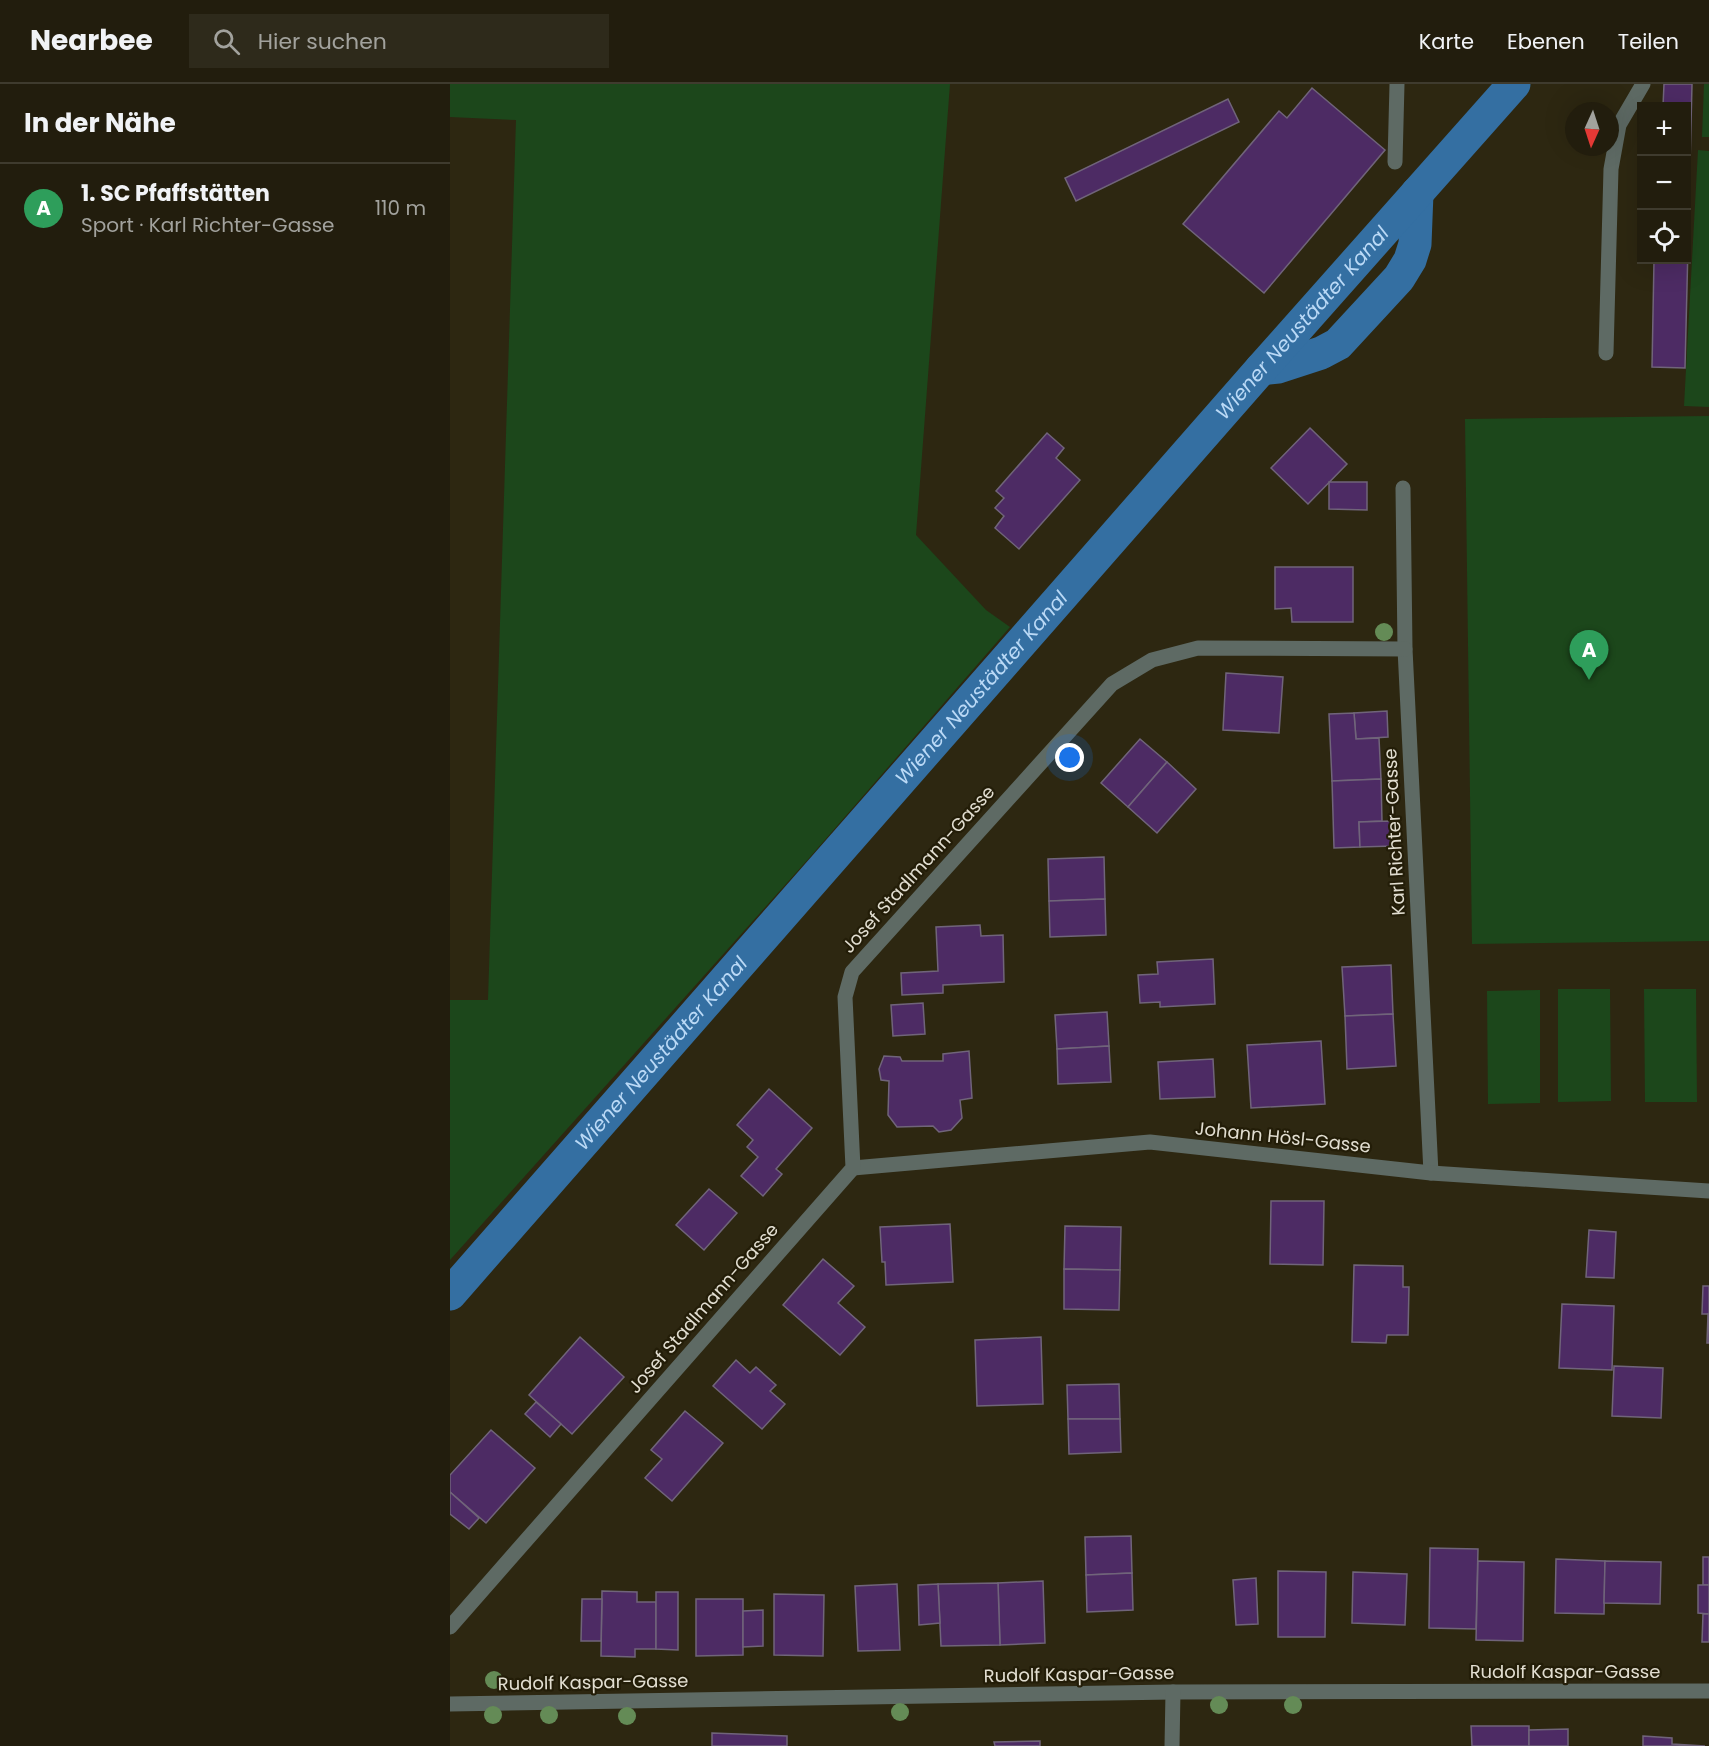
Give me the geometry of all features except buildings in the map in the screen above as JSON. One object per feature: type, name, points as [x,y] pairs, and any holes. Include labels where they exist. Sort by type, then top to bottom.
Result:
[{"type":"street","points":[[1395,162],[1397,84]]},
{"type":"street","points":[[1606,353],[1611,170],[1619,126],[1643,84]]},
{"type":"street","name":"Karl Richter-Gasse","points":[[1403,488],[1405,649],[1431,1173]]},
{"type":"street","name":"Josef Stadlmann-Gasse","points":[[450,1627],[853,1168],[845,997],[852,972],[1112,684],[1152,660],[1198,648],[1405,649]]},
{"type":"street","name":"Johann Hösl-Gasse","points":[[853,1168],[1150,1142],[1431,1173],[1709,1191]]},
{"type":"street","name":"Rudolf Kaspar-Gasse","points":[[450,1704],[1173,1692],[1709,1691]]},
{"type":"street","points":[[1172,1746],[1173,1692]]},
{"type":"green space","points":[[450,84],[950,84],[916,535],[986,610],[1010,627],[810,857],[450,1260],[450,1000],[488,1000],[516,120],[450,117]]},
{"type":"green space","points":[[1704,84],[1709,84],[1709,137],[1702,137]]},
{"type":"green space","points":[[1698,150],[1709,151],[1709,407],[1684,406]]},
{"type":"green space","points":[[1709,416],[1709,941],[1472,944],[1465,419]]},
{"type":"green space","points":[[1558,989],[1610,989],[1611,1101],[1558,1102]]},
{"type":"green space","points":[[1644,989],[1696,989],[1697,1102],[1645,1102]]},
{"type":"green space","points":[[1540,990],[1540,1103],[1488,1104],[1487,991]]},
{"type":"waterway","name":"Wiener Neustädter Kanal","points":[[450,1294],[1514,84]]},
{"type":"waterway","points":[[1261,369],[1278,367],[1321,353],[1338,344],[1399,278],[1410,260],[1415,244],[1417,193]]},
{"type":"place","name":"1. SC Pfaffstätten","points":[[1589,680]]}]
